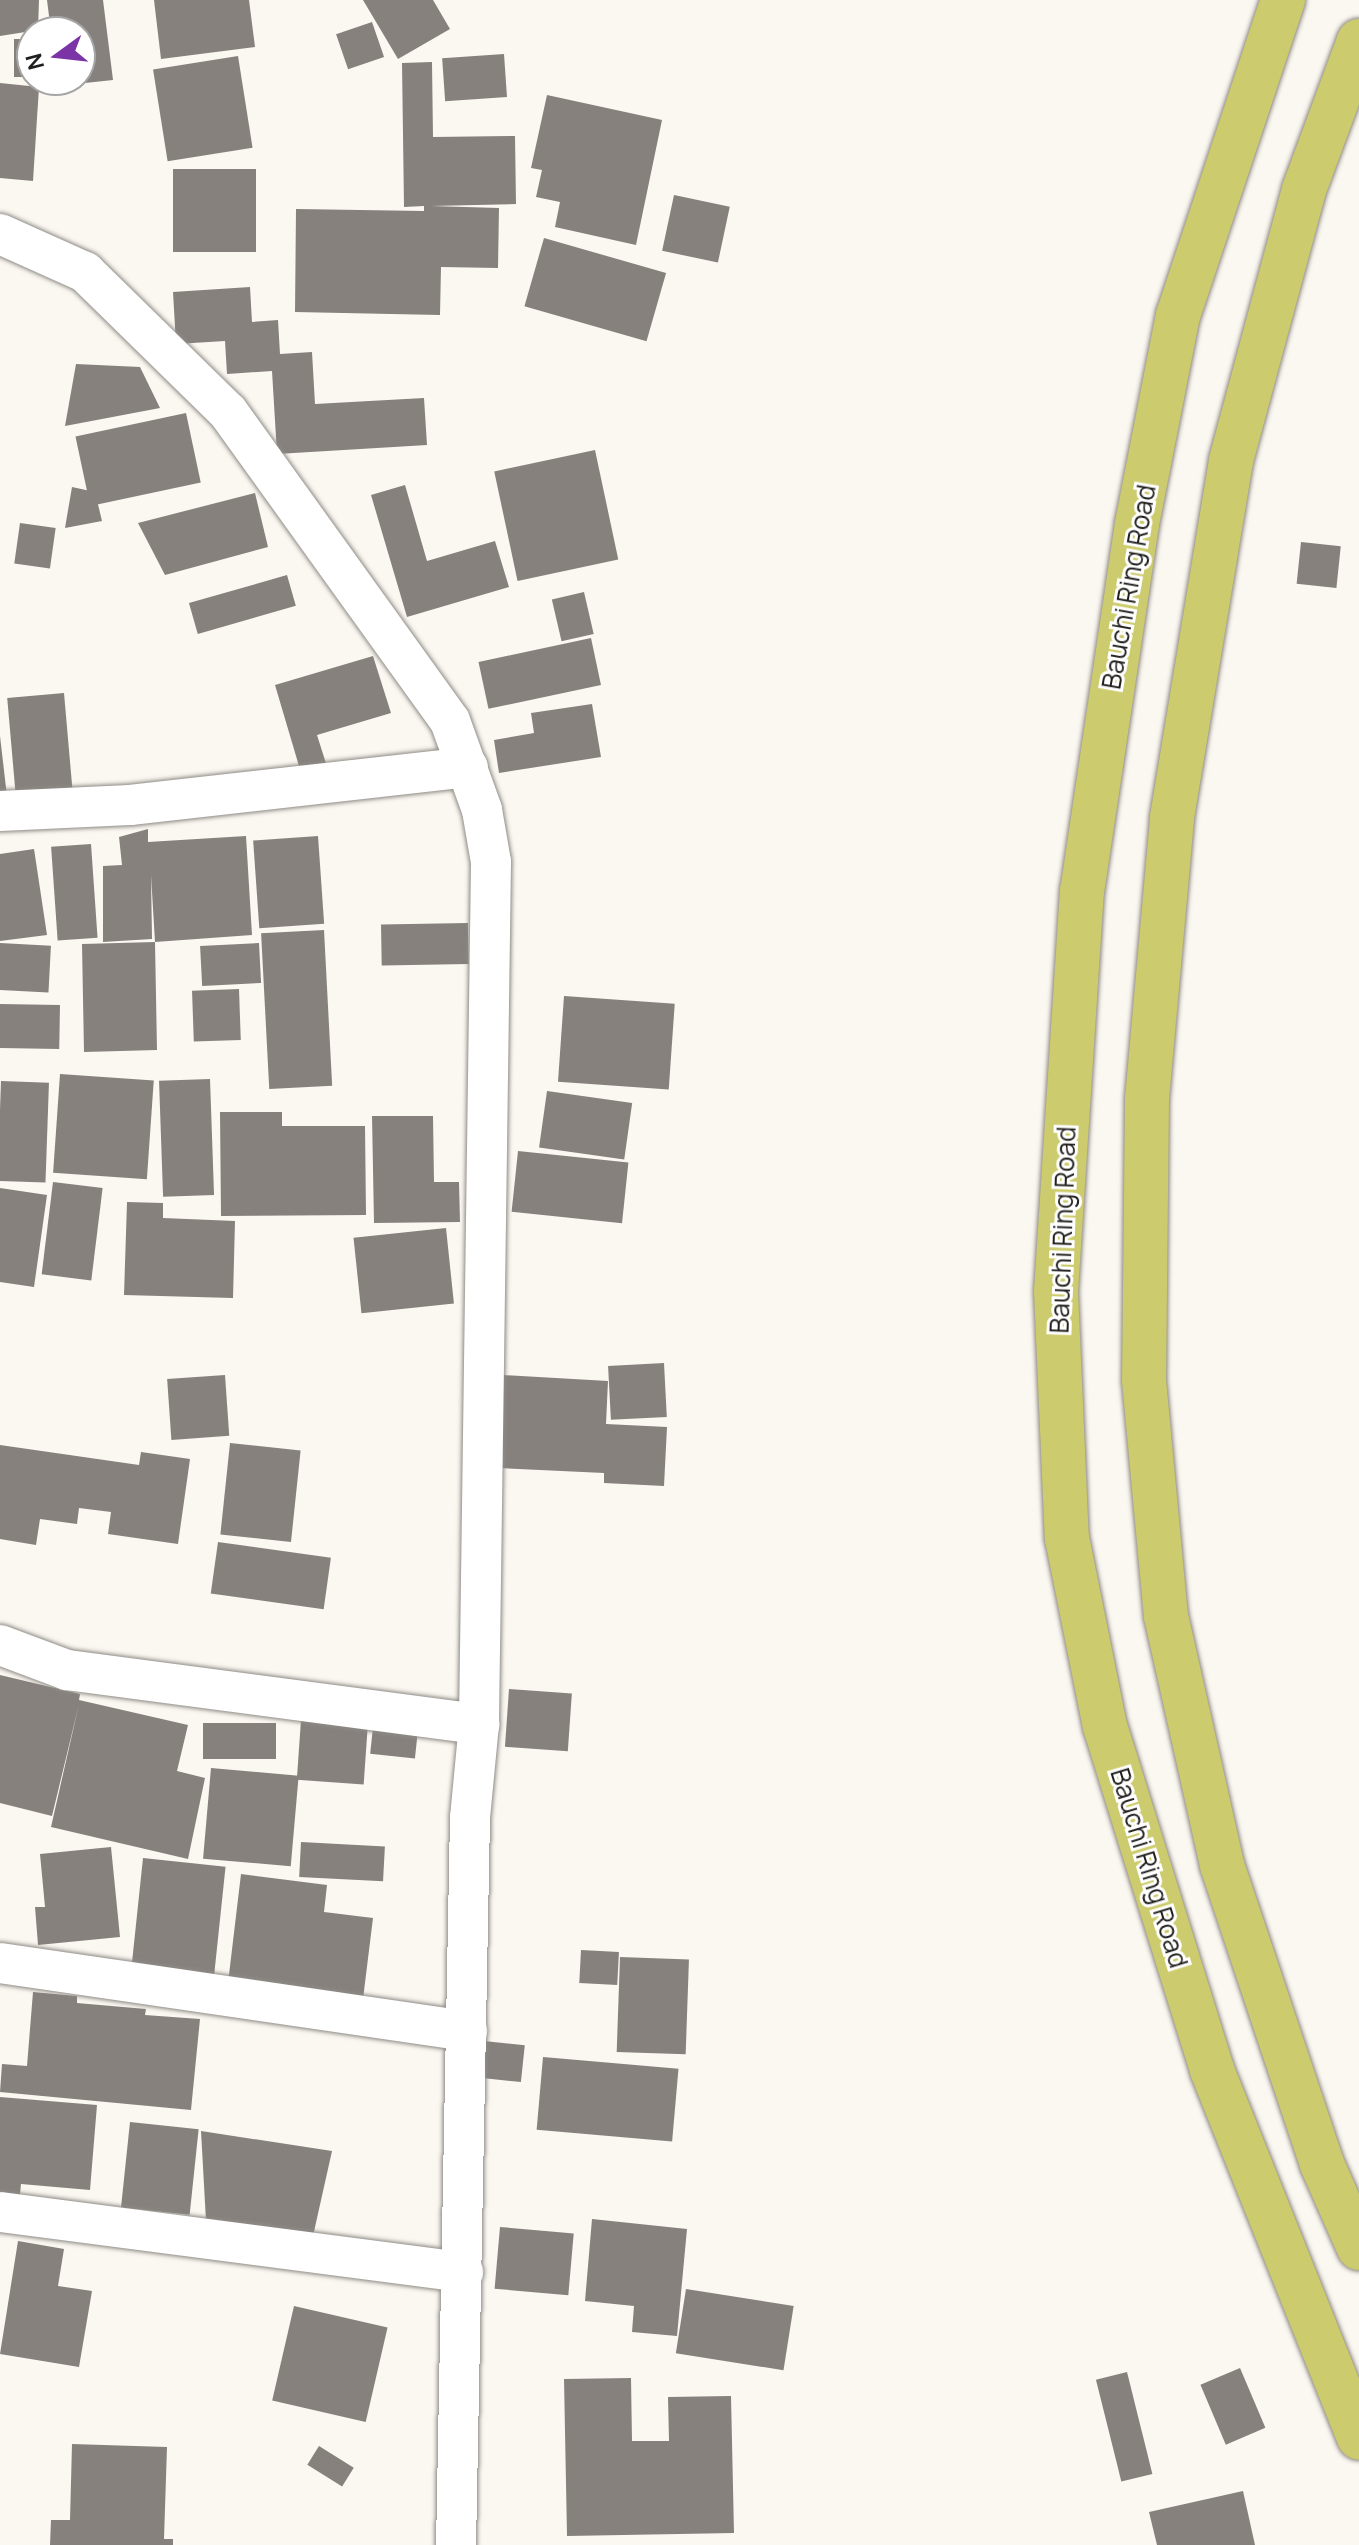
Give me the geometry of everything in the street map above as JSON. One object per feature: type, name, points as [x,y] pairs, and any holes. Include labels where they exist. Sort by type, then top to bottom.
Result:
[{"type":"main road","name":"Bauchi Ring Road","points":[[1283,0],[1178,315],[1137,524],[1082,890],[1056,1291],[1067,1538],[1105,1726],[1212,2070],[1359,2438]]},
{"type":"main road","points":[[1359,41],[1304,190],[1231,461],[1172,819],[1147,1099],[1144,1380],[1166,1616],[1222,1865],[1322,2164],[1359,2248]]},
{"type":"street","points":[[0,234],[85,272],[228,412],[450,721],[482,810],[491,862],[479,1724],[470,1818],[456,2545]]},
{"type":"street","points":[[0,811],[130,805],[468,767]]},
{"type":"street","points":[[0,1645],[67,1670],[479,1724]]},
{"type":"street","points":[[0,1963],[467,2031]]},
{"type":"street","points":[[0,2212],[463,2272]]},
{"type":"building","points":[[0,0],[39,0],[38,16],[16,16],[16,33],[0,36]]},
{"type":"building","points":[[47,0],[103,0],[113,80],[96,82],[96,16],[49,16]]},
{"type":"building","points":[[154,0],[249,0],[255,47],[161,59]]},
{"type":"building","points":[[363,0],[433,0],[450,29],[398,59]]},
{"type":"building","points":[[372,22],[384,57],[348,69],[336,34]]},
{"type":"building","points":[[16,39],[16,77],[14,77]]},
{"type":"building","points":[[504,54],[507,97],[445,101],[442,58]]},
{"type":"building","points":[[238,56],[253,148],[168,161],[153,69]]},
{"type":"building","points":[[432,62],[433,137],[515,136],[516,204],[431,206],[499,208],[498,268],[441,267],[440,315],[295,312],[296,209],[424,211],[424,206],[404,207],[402,63]]},
{"type":"building","points":[[0,83],[16,85],[16,96],[38,96],[33,181],[0,178]]},
{"type":"building","points":[[547,95],[662,120],[636,245],[555,227],[560,202],[536,197],[542,170],[531,168]]},
{"type":"building","points":[[173,169],[256,169],[256,252],[173,252]]},
{"type":"building","points":[[674,195],[730,207],[718,263],[662,251]]},
{"type":"building","points":[[544,238],[666,273],[647,341],[524,306]]},
{"type":"building","points":[[250,287],[252,322],[278,320],[280,354],[312,352],[315,404],[424,398],[427,445],[277,454],[272,371],[227,374],[225,341],[176,344],[173,292]]},
{"type":"building","points":[[76,364],[140,367],[160,408],[65,426]]},
{"type":"building","points":[[186,413],[201,482],[90,506],[75,436]]},
{"type":"building","points":[[595,450],[618,560],[518,581],[494,471]]},
{"type":"building","points":[[405,485],[427,561],[495,541],[509,587],[407,617],[371,495]]},
{"type":"building","points":[[72,487],[95,492],[102,521],[65,528]]},
{"type":"building","points":[[255,493],[268,547],[165,575],[138,523]]},
{"type":"building","points":[[20,523],[56,528],[50,569],[14,564]]},
{"type":"building","points":[[1301,542],[1341,546],[1336,588],[1297,584]]},
{"type":"building","points":[[287,575],[296,606],[198,634],[189,603]]},
{"type":"building","points":[[584,592],[594,634],[562,641],[552,599]]},
{"type":"building","points":[[591,638],[601,685],[488,709],[479,662]]},
{"type":"building","points":[[373,656],[391,713],[317,735],[330,776],[304,783],[275,685]]},
{"type":"building","points":[[64,693],[73,799],[16,804],[7,698]]},
{"type":"building","points":[[592,704],[601,757],[499,773],[494,740],[534,733],[531,713]]},
{"type":"building","points":[[0,736],[8,805],[0,806]]},
{"type":"building","points":[[148,829],[148,842],[246,836],[252,935],[155,942],[151,875],[152,939],[103,942],[103,866],[122,865],[119,837]]},
{"type":"building","points":[[318,836],[324,924],[259,928],[253,841]]},
{"type":"building","points":[[91,844],[98,938],[58,941],[51,847]]},
{"type":"building","points":[[34,849],[47,935],[0,941],[0,854]]},
{"type":"building","points":[[468,923],[469,964],[382,966],[381,925]]},
{"type":"building","points":[[324,930],[332,1086],[269,1089],[261,933]]},
{"type":"building","points":[[155,942],[157,1050],[84,1052],[82,944]]},
{"type":"building","points":[[0,943],[51,946],[48,993],[0,990]]},
{"type":"building","points":[[259,943],[261,983],[202,986],[200,946]]},
{"type":"building","points":[[239,989],[241,1040],[194,1042],[192,991]]},
{"type":"building","points":[[564,996],[675,1004],[669,1090],[558,1082]]},
{"type":"building","points":[[0,1004],[60,1005],[59,1049],[0,1048]]},
{"type":"building","points":[[60,1074],[154,1081],[147,1179],[53,1173]]},
{"type":"building","points":[[210,1079],[214,1195],[163,1197],[159,1081]]},
{"type":"building","points":[[1,1081],[49,1083],[45,1183],[0,1181]]},
{"type":"building","points":[[547,1091],[632,1103],[624,1159],[539,1147]]},
{"type":"building","points":[[220,1112],[282,1112],[282,1126],[365,1126],[366,1215],[221,1216]]},
{"type":"building","points":[[372,1116],[433,1116],[434,1182],[459,1182],[460,1222],[374,1223]]},
{"type":"building","points":[[518,1151],[628,1163],[622,1223],[512,1212]]},
{"type":"building","points":[[53,1182],[103,1188],[91,1280],[42,1274]]},
{"type":"building","points":[[0,1188],[47,1195],[34,1287],[0,1282]]},
{"type":"building","points":[[127,1202],[163,1203],[163,1218],[235,1221],[233,1298],[124,1295]]},
{"type":"building","points":[[446,1228],[454,1304],[361,1313],[354,1238]]},
{"type":"building","points":[[664,1363],[667,1417],[611,1420],[608,1366]]},
{"type":"building","points":[[225,1375],[229,1436],[171,1440],[167,1379]]},
{"type":"building","points":[[503,1375],[608,1381],[606,1424],[667,1427],[664,1486],[604,1483],[604,1473],[499,1468]]},
{"type":"building","points":[[230,1443],[301,1450],[291,1542],[220,1534]]},
{"type":"building","points":[[0,1445],[139,1465],[141,1452],[190,1459],[178,1544],[108,1534],[111,1512],[79,1508],[77,1524],[40,1519],[36,1545],[0,1539]]},
{"type":"building","points":[[218,1542],[331,1558],[324,1609],[211,1593]]},
{"type":"building","points":[[0,1675],[80,1694],[79,1700],[188,1725],[177,1771],[205,1778],[188,1859],[51,1827],[79,1704],[52,1816],[0,1803]]},
{"type":"building","points":[[509,1689],[572,1693],[568,1751],[505,1747]]},
{"type":"building","points":[[301,1720],[368,1725],[364,1785],[297,1780]]},
{"type":"building","points":[[203,1723],[276,1723],[276,1759],[203,1759]]},
{"type":"building","points":[[373,1727],[418,1732],[415,1759],[370,1754]]},
{"type":"building","points":[[211,1768],[299,1776],[291,1866],[203,1859]]},
{"type":"building","points":[[301,1842],[385,1846],[383,1881],[299,1877]]},
{"type":"building","points":[[111,1847],[120,1937],[38,1945],[35,1907],[45,1907],[40,1854]]},
{"type":"building","points":[[143,1858],[226,1867],[214,1981],[131,1972]]},
{"type":"building","points":[[241,1874],[327,1885],[324,1912],[373,1918],[363,1999],[228,1983]]},
{"type":"building","points":[[581,1950],[619,1952],[617,1985],[579,1983]]},
{"type":"building","points":[[620,1957],[689,1959],[686,2054],[617,2052]]},
{"type":"building","points":[[33,1992],[77,1996],[77,2003],[146,2009],[145,2015],[200,2019],[191,2110],[0,2092],[2,2064],[27,2066]]},
{"type":"building","points":[[484,2041],[525,2045],[521,2082],[480,2078]]},
{"type":"building","points":[[543,2057],[678,2069],[672,2142],[537,2130]]},
{"type":"building","points":[[0,2097],[97,2105],[90,2190],[21,2184],[19,2205],[0,2204]]},
{"type":"building","points":[[130,2122],[199,2129],[190,2215],[121,2208]]},
{"type":"building","points":[[201,2131],[332,2151],[311,2245],[206,2221]]},
{"type":"building","points":[[592,2219],[687,2229],[677,2336],[632,2332],[634,2306],[585,2301]]},
{"type":"building","points":[[500,2227],[574,2233],[568,2295],[495,2289]]},
{"type":"building","points":[[18,2241],[64,2249],[58,2286],[92,2291],[79,2367],[0,2354]]},
{"type":"building","points":[[686,2289],[794,2306],[783,2370],[676,2353]]},
{"type":"building","points":[[294,2306],[388,2328],[366,2422],[272,2401]]},
{"type":"building","points":[[1240,2368],[1265,2428],[1226,2445],[1200,2385]]},
{"type":"building","points":[[1127,2372],[1152,2474],[1121,2482],[1096,2380]]},
{"type":"building","points":[[631,2378],[632,2441],[669,2441],[668,2397],[731,2396],[734,2533],[567,2536],[564,2379]]},
{"type":"building","points":[[72,2444],[167,2447],[164,2539],[173,2539],[173,2545],[50,2545],[51,2520],[70,2520]]},
{"type":"building","points":[[319,2446],[354,2468],[342,2486],[307,2465]]},
{"type":"building","points":[[1243,2491],[1255,2545],[1157,2545],[1149,2512]]}]
